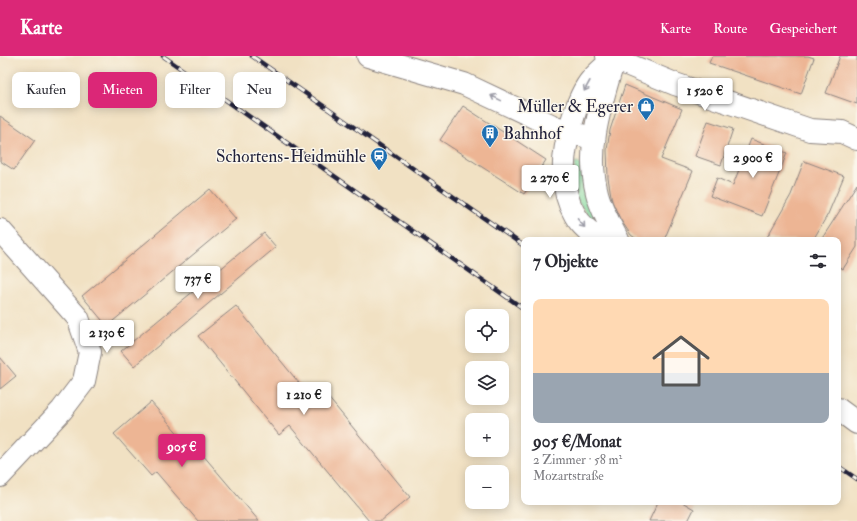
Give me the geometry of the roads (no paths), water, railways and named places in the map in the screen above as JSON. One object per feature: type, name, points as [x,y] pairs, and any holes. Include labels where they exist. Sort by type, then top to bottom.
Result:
[{"type":"street","points":[[368,56],[464,84],[555,127],[594,139]]},
{"type":"street","points":[[597,237],[587,230],[575,216],[567,195],[564,173],[569,132],[578,103],[591,79],[613,57]]},
{"type":"street","points":[[613,57],[675,84],[810,130],[842,132],[857,139]]},
{"type":"street","points":[[613,57],[598,113],[594,139],[593,168],[597,193],[606,217],[616,237]]},
{"type":"street","points":[[0,230],[78,318],[90,352],[84,381],[62,410],[0,476]]},
{"type":"street","points":[[841,411],[857,422]]},
{"type":"railway","points":[[163,56],[521,307]]},
{"type":"railway","points":[[252,56],[521,244]]},
{"type":"railway","points":[[841,468],[857,479]]},
{"type":"place","name":"Müller & Egerer","points":[[646,121]]},
{"type":"place","name":"Bahnhof","points":[[490,148]]},
{"type":"place","name":"Schortens-Heidmühle","points":[[379,171]]}]
